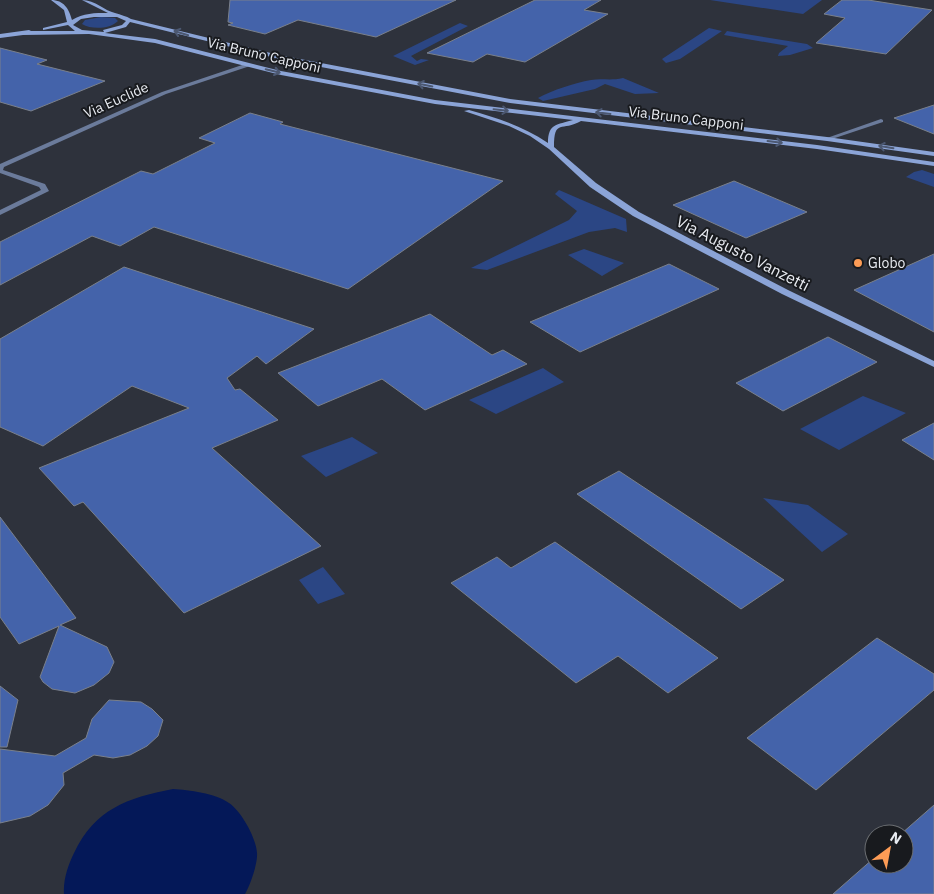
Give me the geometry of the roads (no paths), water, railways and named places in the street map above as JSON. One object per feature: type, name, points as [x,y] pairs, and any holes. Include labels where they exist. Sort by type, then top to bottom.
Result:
[{"type":"main road","points":[[54,0],[66,9],[71,26],[74,29],[89,32]]},
{"type":"main road","name":"Via Bruno Capponi","points":[[85,0],[112,14],[123,16],[128,20],[279,57],[457,92],[601,113],[827,139],[934,154]]},
{"type":"main road","points":[[0,36],[71,23],[86,16],[112,14]]},
{"type":"main road","points":[[23,33],[89,32],[118,28],[124,26],[128,20]]},
{"type":"main road","name":"Via Bruno Capponi","points":[[89,32],[155,41],[248,66],[435,102],[817,147],[934,164]]},
{"type":"main road","name":"Via Bruno Capponi","points":[[435,102],[456,99],[459,95],[457,92]]},
{"type":"main road","name":"Via Augusto Vanzetti","points":[[435,102],[511,124],[551,148],[592,184],[636,214],[785,292],[934,364]]},
{"type":"main road","points":[[551,148],[551,132],[555,127],[588,119]]},
{"type":"street","name":"Via Euclide","points":[[0,213],[45,190],[42,186],[0,170],[1,166],[164,93],[248,66]]},
{"type":"lane","points":[[827,139],[881,120]]},
{"type":"place","name":"Globo","points":[[858,263]]}]
